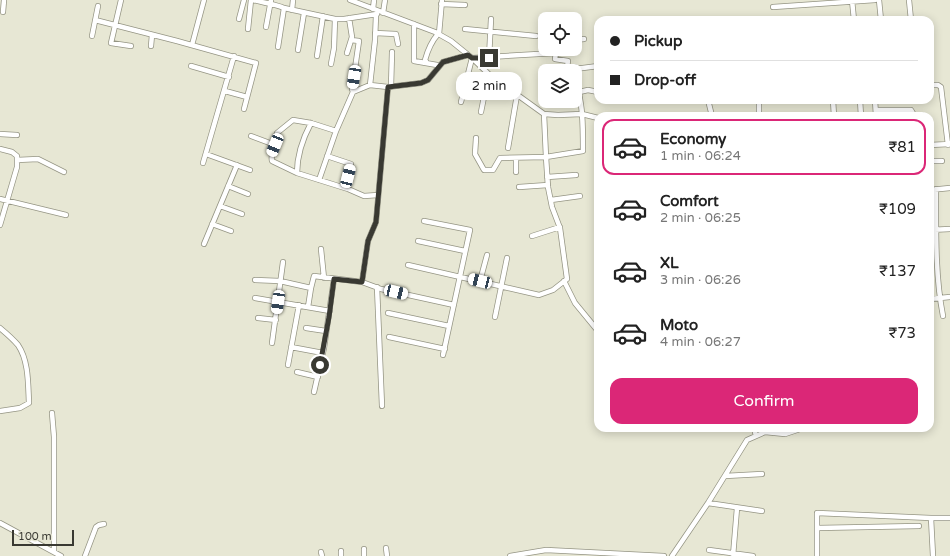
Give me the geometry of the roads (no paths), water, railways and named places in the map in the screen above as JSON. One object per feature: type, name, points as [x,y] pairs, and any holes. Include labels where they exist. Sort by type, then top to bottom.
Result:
[{"type":"street","points":[[3,12],[4,0]]},
{"type":"street","points":[[121,0],[111,43],[131,46]]},
{"type":"street","points":[[192,45],[204,0]]},
{"type":"street","points":[[239,19],[244,0]]},
{"type":"street","points":[[248,29],[254,0],[278,2],[284,8],[335,19],[344,19],[379,13]]},
{"type":"street","points":[[292,10],[293,0]]},
{"type":"street","points":[[350,0],[364,3],[379,13],[414,24],[451,41],[498,83],[544,114],[558,116],[582,114],[594,117]]},
{"type":"street","points":[[373,9],[374,0]]},
{"type":"street","points":[[370,85],[375,33],[379,13],[385,0]]},
{"type":"street","points":[[773,7],[875,0]]},
{"type":"street","points":[[879,0],[881,16]]},
{"type":"street","points":[[909,0],[911,16]]},
{"type":"street","points":[[852,1],[854,16]]},
{"type":"street","points":[[266,27],[270,2]]},
{"type":"street","points":[[427,63],[425,60],[431,42],[438,34],[441,2],[465,6]]},
{"type":"street","points":[[92,36],[98,6]]},
{"type":"street","points":[[278,47],[284,8]]},
{"type":"street","points":[[298,50],[304,13]]},
{"type":"street","points":[[317,56],[323,16]]},
{"type":"street","points":[[347,53],[352,37],[349,18]]},
{"type":"street","points":[[331,64],[334,48],[335,19]]},
{"type":"street","points":[[489,58],[491,19]]},
{"type":"street","points":[[95,20],[256,63],[244,109]]},
{"type":"street","points":[[414,24],[414,61],[437,65],[439,67]]},
{"type":"street","points":[[465,29],[491,30],[536,36]]},
{"type":"street","points":[[375,33],[396,34],[398,44]]},
{"type":"street","points":[[151,46],[152,35]]},
{"type":"street","points":[[319,180],[336,131],[353,92],[352,89],[359,41],[351,40]]},
{"type":"street","points":[[362,282],[368,241],[376,222],[392,52]]},
{"type":"street","points":[[353,92],[370,85],[389,87],[421,83],[428,80],[443,62],[470,57],[489,58],[538,53]]},
{"type":"street","points":[[203,163],[234,56]]},
{"type":"street","points":[[555,56],[555,59],[568,61],[568,64]]},
{"type":"street","points":[[461,102],[470,57]]},
{"type":"street","points":[[191,66],[229,77]]},
{"type":"street","points":[[582,68],[594,67]]},
{"type":"street","points":[[481,112],[486,87],[492,78]]},
{"type":"street","points":[[934,85],[941,87],[949,144],[934,145]]},
{"type":"street","points":[[225,90],[247,97]]},
{"type":"street","points":[[582,92],[588,90],[594,91]]},
{"type":"street","points":[[508,148],[517,95]]},
{"type":"street","points":[[875,104],[876,110],[911,110],[912,112]]},
{"type":"street","points":[[476,138],[475,154],[484,170],[493,170],[500,158],[546,157],[583,152],[581,108]]},
{"type":"street","points":[[408,265],[539,295],[553,290],[568,279],[560,227],[550,200],[547,177],[544,114]]},
{"type":"street","points":[[336,131],[311,123],[293,120],[278,133],[271,156],[272,162],[297,173],[345,188],[364,196],[378,195]]},
{"type":"street","points":[[297,173],[297,165],[304,136],[311,123]]},
{"type":"street","points":[[0,134],[17,135]]},
{"type":"street","points":[[251,136],[275,145]]},
{"type":"street","points":[[0,149],[12,152],[18,156],[17,167],[0,225]]},
{"type":"street","points":[[206,154],[250,170]]},
{"type":"street","points":[[327,156],[351,164],[345,188]]},
{"type":"street","points":[[516,158],[516,172]]},
{"type":"street","points":[[17,160],[38,159],[64,172]]},
{"type":"street","points":[[934,162],[942,161]]},
{"type":"street","points":[[204,244],[237,165]]},
{"type":"street","points":[[547,177],[576,175]]},
{"type":"street","points":[[519,186],[548,185]]},
{"type":"street","points":[[228,186],[248,194]]},
{"type":"street","points":[[943,316],[939,298],[936,189],[950,188]]},
{"type":"street","points":[[550,200],[580,196]]},
{"type":"street","points":[[0,199],[66,215]]},
{"type":"street","points":[[220,206],[242,214]]},
{"type":"street","points":[[424,221],[470,230],[443,356]]},
{"type":"street","points":[[212,224],[231,231]]},
{"type":"street","points":[[532,236],[560,227]]},
{"type":"street","points":[[936,230],[950,229]]},
{"type":"street","points":[[418,241],[465,251]]},
{"type":"street","points":[[321,249],[324,278]]},
{"type":"street","points":[[480,281],[487,255]]},
{"type":"street","points":[[495,317],[507,258]]},
{"type":"street","points":[[272,343],[283,262]]},
{"type":"street","points":[[308,307],[310,288],[314,276],[362,282],[377,287],[454,305]]},
{"type":"street","points":[[314,392],[323,353],[334,279]]},
{"type":"street","points":[[255,280],[280,281],[310,288]]},
{"type":"street","points":[[564,281],[575,303],[594,326]]},
{"type":"street","points":[[377,287],[382,406]]},
{"type":"street","points":[[934,298],[950,297]]},
{"type":"street","points":[[255,298],[330,311]]},
{"type":"street","points":[[288,365],[299,305]]},
{"type":"street","points":[[388,313],[449,326]]},
{"type":"street","points":[[258,318],[276,320]]},
{"type":"street","points":[[0,328],[18,345],[23,355],[26,366],[29,403],[20,408],[0,411]]},
{"type":"street","points":[[306,328],[326,331]]},
{"type":"street","points":[[389,337],[445,348]]},
{"type":"street","points":[[291,347],[323,353]]},
{"type":"street","points":[[297,372],[318,376]]},
{"type":"street","points":[[52,413],[54,437],[54,552]]},
{"type":"street","points":[[755,432],[756,436]]},
{"type":"street","points":[[672,556],[708,503],[744,443],[747,440],[765,432],[785,434],[791,432]]},
{"type":"street","points":[[725,476],[762,474]]},
{"type":"street","points":[[708,503],[737,508],[762,510]]},
{"type":"street","points":[[733,554],[737,508]]},
{"type":"street","points":[[817,556],[817,513],[950,518]]},
{"type":"street","points":[[882,516],[884,526]]},
{"type":"street","points":[[931,518],[933,556]]},
{"type":"street","points":[[0,523],[61,556]]},
{"type":"street","points":[[84,556],[96,527],[104,524]]},
{"type":"street","points":[[817,528],[919,526]]},
{"type":"street","points":[[386,548],[387,556]]},
{"type":"street","points":[[364,549],[364,556]]},
{"type":"street","points":[[510,556],[546,550],[575,554],[664,556]]},
{"type":"street","points":[[709,550],[753,556]]}]
